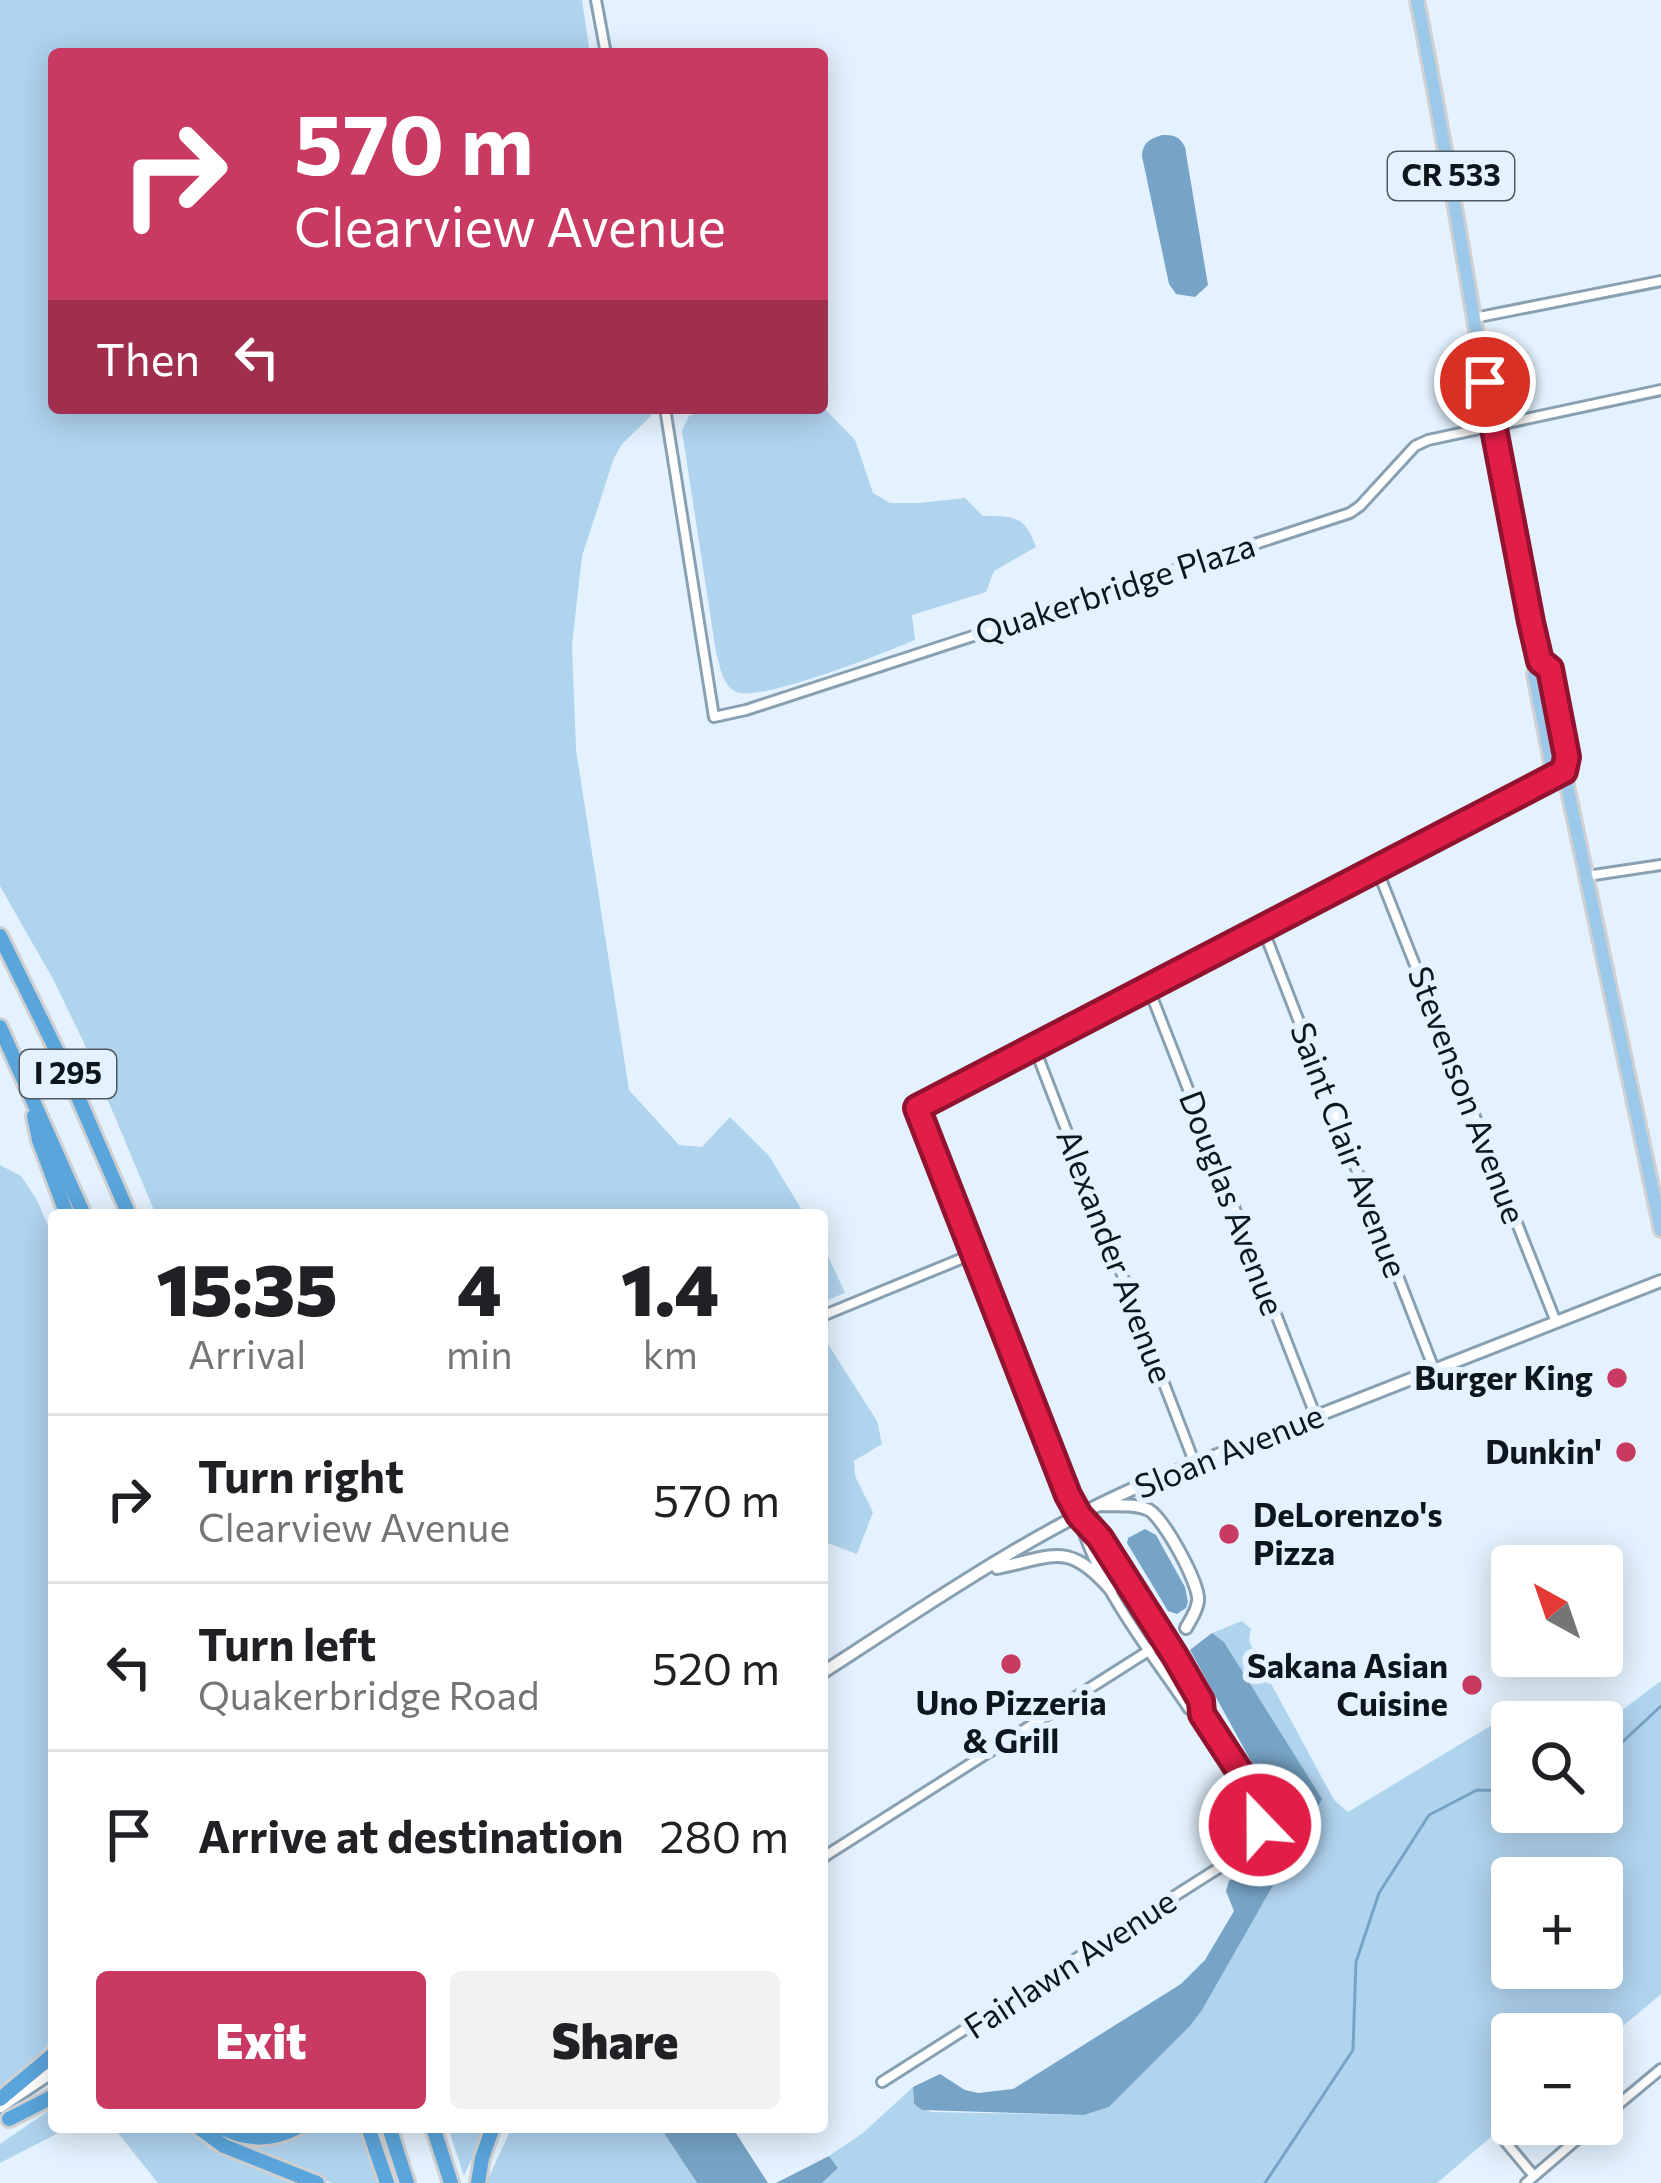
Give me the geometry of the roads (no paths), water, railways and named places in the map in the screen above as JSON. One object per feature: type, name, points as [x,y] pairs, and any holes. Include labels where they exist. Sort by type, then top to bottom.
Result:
[{"type":"highway","name":"I 295","points":[[0,935],[126,1209]]},
{"type":"highway","name":"I 295","points":[[0,1027],[81,1209]]},
{"type":"highway","points":[[29,1087],[39,1140],[65,1209]]},
{"type":"highway","points":[[2,2112],[48,2061]]},
{"type":"highway","points":[[2,2112],[48,2094]]},
{"type":"highway","points":[[206,2133],[224,2146],[316,2183]]},
{"type":"highway","points":[[234,2133],[263,2138],[285,2133]]},
{"type":"highway","points":[[370,2133],[387,2183]]},
{"type":"highway","points":[[391,2133],[407,2183]]},
{"type":"highway","points":[[435,2133],[451,2183]]},
{"type":"highway","points":[[478,2183],[492,2133]]},
{"type":"main road","name":"CR 533","points":[[1417,0],[1492,425],[1540,661],[1550,669],[1567,757],[1564,771],[1661,1230]]},
{"type":"main road","name":"Sloan Avenue","points":[[828,1668],[1099,1504],[1661,1281]]},
{"type":"main road","points":[[1099,1504],[1143,1508],[1160,1522],[1197,1591],[1196,1609],[1186,1628]]},
{"type":"main road","points":[[986,1570],[1068,1556],[1090,1567],[1111,1591]]},
{"type":"main road","points":[[2,2112],[48,2076]]},
{"type":"street","points":[[596,0],[606,48]]},
{"type":"street","points":[[1474,318],[1661,280]]},
{"type":"street","name":"Quakerbridge Plaza","points":[[666,414],[714,717],[1350,513],[1415,446],[1442,435],[1661,390]]},
{"type":"street","points":[[1034,1048],[1564,771]]},
{"type":"street","points":[[1586,876],[1661,865]]},
{"type":"street","name":"Stevenson Avenue","points":[[1378,869],[1556,1322]]},
{"type":"street","name":"Saint Clair Avenue","points":[[1263,929],[1434,1370]]},
{"type":"street","name":"Douglas Avenue","points":[[1149,989],[1316,1417]]},
{"type":"street","name":"Fairlawn Avenue","points":[[1034,1048],[917,1108],[1079,1515],[1086,1545],[1149,1650],[1190,1709],[1202,1714]]},
{"type":"street","name":"Alexander Avenue","points":[[1034,1048],[1196,1464]]},
{"type":"street","points":[[828,1314],[973,1254]]},
{"type":"street","name":"Fairlawn Avenue","points":[[882,2082],[1247,1850],[1260,1825],[1257,1803],[1202,1714],[1201,1701],[1100,1538],[1079,1515]]},
{"type":"street","points":[[828,1854],[1164,1641]]},
{"type":"street","points":[[1623,2100],[1661,2068]]},
{"type":"street","points":[[1508,2145],[1534,2176]]},
{"type":"street","points":[[1526,2183],[1571,2145]]},
{"type":"waterway","points":[[1623,1741],[1661,1706]]},
{"type":"waterway","points":[[1265,2183],[1353,2050],[1356,1962],[1379,1893],[1429,1815],[1477,1790],[1491,1790]]},
{"type":"place","name":"Burger King","points":[[1617,1378]]},
{"type":"place","name":"Dunkin'","points":[[1626,1452]]},
{"type":"place","name":"DeLorenzo's Pizza","points":[[1229,1534]]},
{"type":"place","name":"Uno Pizzeria & Grill","points":[[1011,1664]]},
{"type":"place","name":"Sakana Asian Cuisine","points":[[1472,1685]]}]
